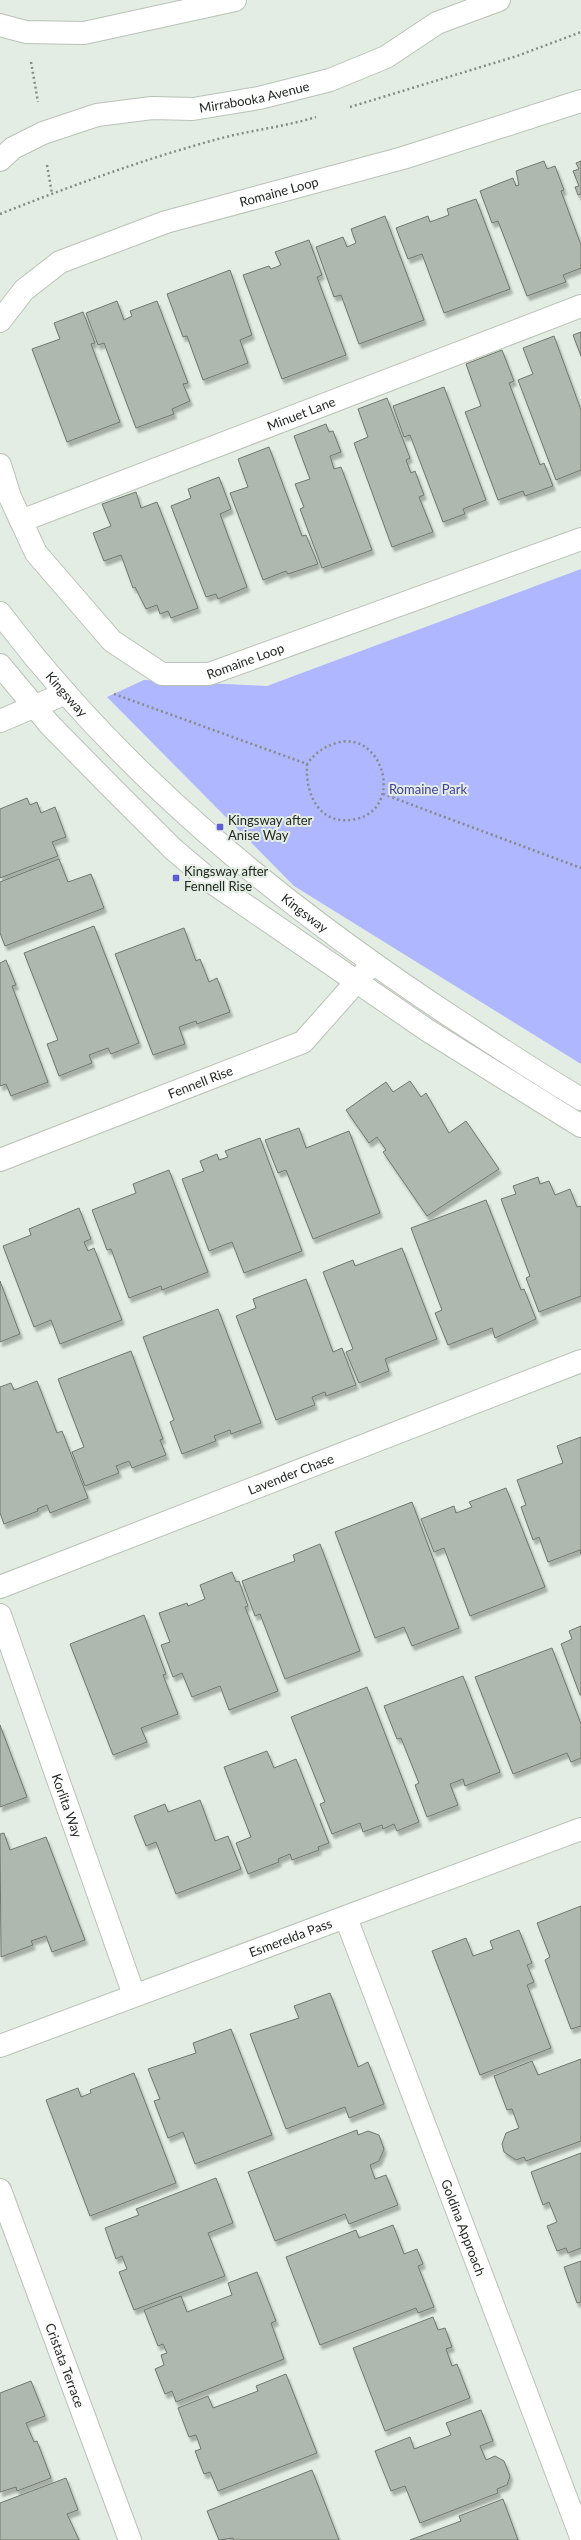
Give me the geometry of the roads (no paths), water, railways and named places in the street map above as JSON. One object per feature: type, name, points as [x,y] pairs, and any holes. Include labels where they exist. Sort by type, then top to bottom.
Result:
[{"type":"street","points":[[0,25],[26,32],[84,33],[235,0]]},
{"type":"street","name":"Mirrabooka Avenue","points":[[0,160],[13,148],[43,133],[97,115],[152,108],[193,109],[259,98],[330,80],[386,56],[437,23],[499,0]]},
{"type":"street","name":"Romaine Loop","points":[[0,321],[24,290],[60,262],[166,222],[403,158],[581,101]]},
{"type":"street","name":"Minuet Lane","points":[[21,521],[581,306]]},
{"type":"street","name":"Romaine Loop","points":[[0,465],[10,497],[36,553],[112,641],[162,674],[209,674],[581,539]]},
{"type":"street","name":"Kingsway","points":[[0,613],[38,663],[119,751],[217,844],[263,882],[373,963],[547,1079],[581,1099]]},
{"type":"street","name":"Kingsway","points":[[0,665],[66,741],[173,849],[213,883],[427,1030],[581,1126]]},
{"type":"street","points":[[0,721],[66,693]]},
{"type":"street","name":"Fennell Rise","points":[[0,1160],[303,1042],[357,983],[373,963]]},
{"type":"street","name":"Lavender Chase","points":[[0,1587],[581,1361]]},
{"type":"street","name":"Korlita Way","points":[[0,1616],[134,1995]]},
{"type":"street","name":"Esmerelda Pass","points":[[0,2046],[581,1829]]},
{"type":"street","name":"Goldina Approach","points":[[346,1918],[581,2537]]},
{"type":"street","name":"Cristata Terrace","points":[[0,2190],[130,2540]]},
{"type":"place","name":"Kingsway after Anise Way","points":[[220,827]]},
{"type":"place","name":"Kingsway after Fennell Rise","points":[[176,878]]},
{"type":"park label","name":"Romaine Park","points":[[428,789]]}]
